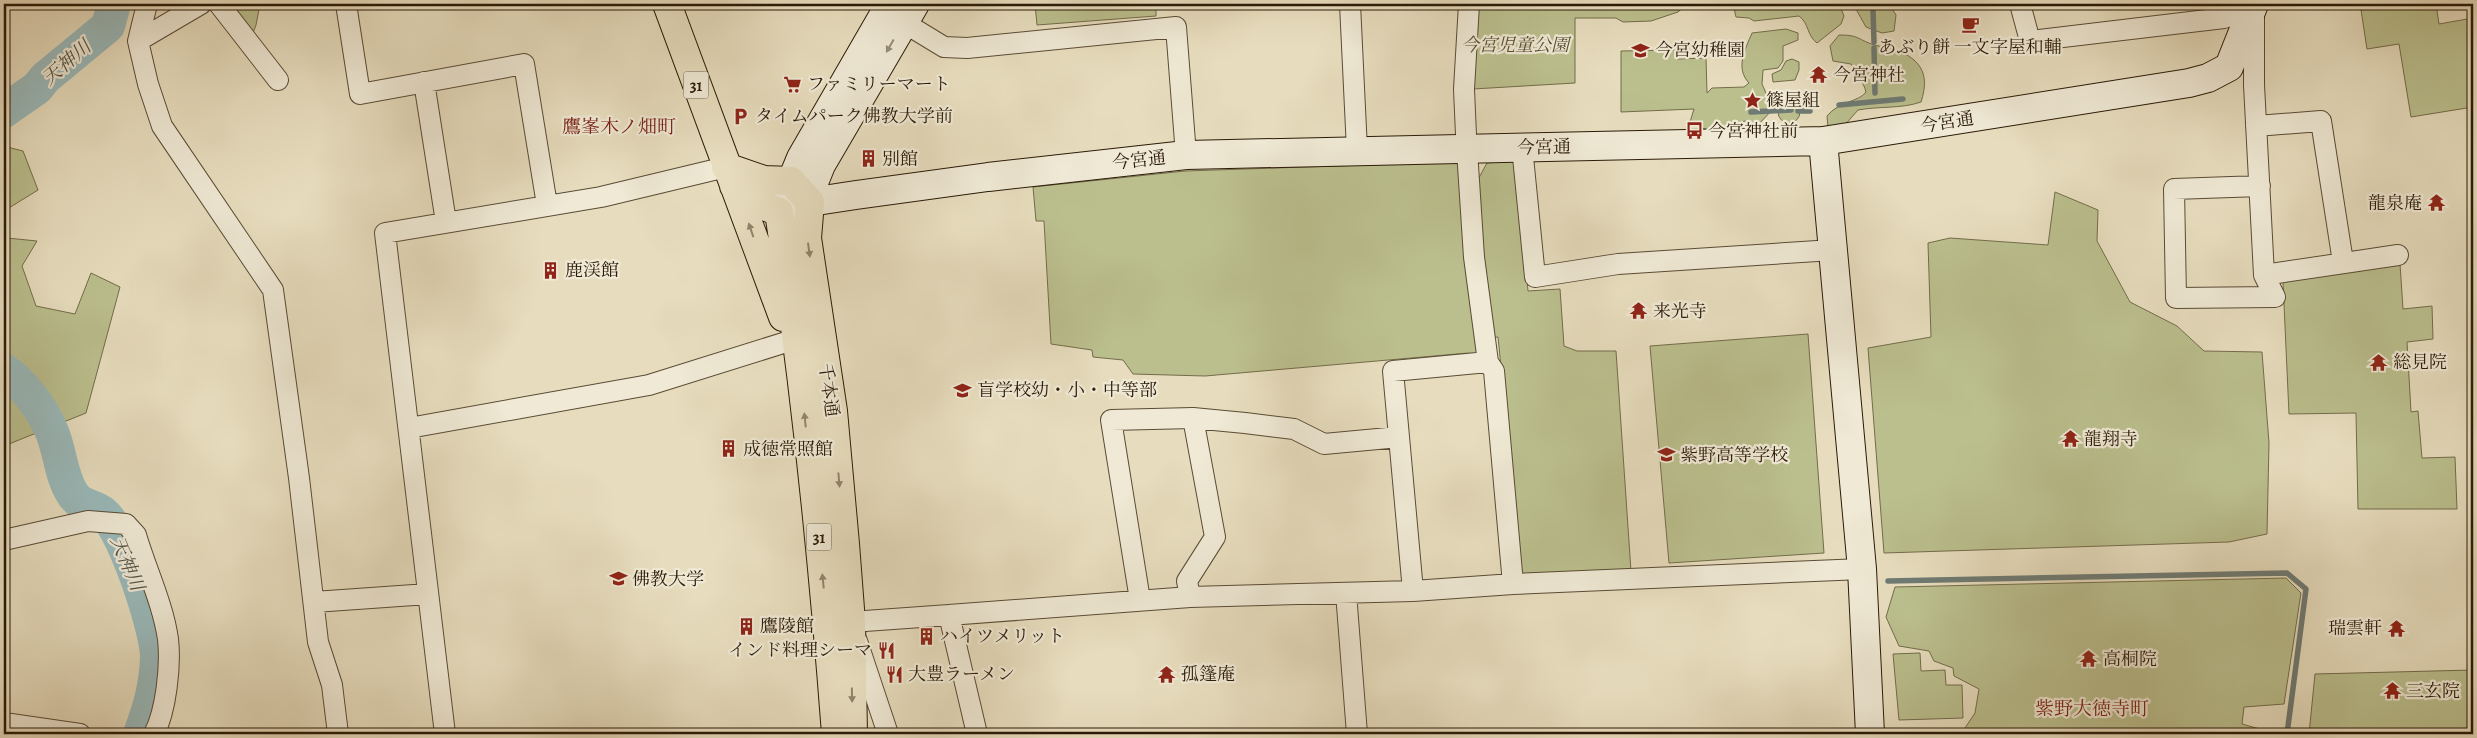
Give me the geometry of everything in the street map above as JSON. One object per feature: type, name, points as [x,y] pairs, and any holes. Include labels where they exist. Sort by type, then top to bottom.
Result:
[{"type":"main road","name":"31","points":[[667,4],[780,312],[809,338]]},
{"type":"main road","points":[[730,176],[790,181],[810,202]]},
{"type":"main road","points":[[730,176],[754,202],[779,212]]},
{"type":"main road","name":"千本通","points":[[810,202],[807,238],[809,338],[832,539],[839,623],[853,734]]},
{"type":"main road","name":"千本通","points":[[779,212],[809,338]]},
{"type":"main road","name":"千本通","points":[[836,734],[839,623]]},
{"type":"street","points":[[147,4],[138,40],[148,84],[162,126],[273,290],[318,642],[332,685],[338,734]]},
{"type":"street","points":[[138,40],[201,4]]},
{"type":"street","points":[[219,4],[278,80]]},
{"type":"street","points":[[346,4],[360,94],[524,64],[547,205]]},
{"type":"street","points":[[1350,4],[1357,150]]},
{"type":"street","points":[[1469,4],[1464,89],[1474,257],[1488,362],[1494,371],[1514,584]]},
{"type":"street","points":[[2020,4],[2030,41],[2224,18],[2258,5],[2256,126],[2260,186],[2264,275],[2275,297],[2176,298],[2174,189],[2260,186]]},
{"type":"street","name":"今宮通","points":[[779,212],[810,202],[988,177],[1186,155],[1822,141],[2189,83],[2208,78],[2229,67],[2258,5]]},
{"type":"street","points":[[898,10],[944,47],[959,48],[1176,27],[1186,155]]},
{"type":"street","points":[[779,212],[790,181],[801,158],[898,10]]},
{"type":"street","points":[[810,202],[821,165],[898,10]]},
{"type":"street","points":[[424,82],[446,222]]},
{"type":"street","points":[[2256,126],[2320,121],[2343,262]]},
{"type":"street","points":[[1822,141],[1862,569],[1870,734]]},
{"type":"street","points":[[1522,147],[1535,277],[1618,264],[1833,250]]},
{"type":"street","points":[[445,734],[410,428],[385,233],[730,176]]},
{"type":"street","points":[[2264,275],[2398,255]]},
{"type":"street","points":[[410,428],[650,385],[809,338]]},
{"type":"street","points":[[1413,591],[1393,371],[1488,362]]},
{"type":"street","points":[[1140,600],[1110,420],[1193,418],[1294,429],[1324,444],[1399,437]]},
{"type":"street","points":[[1190,597],[1187,580],[1215,537],[1193,418]]},
{"type":"street","points":[[4,540],[88,521],[126,524],[136,535],[168,640],[166,698],[160,723],[154,734]]},
{"type":"street","points":[[888,734],[839,623],[1190,597],[1413,591],[1514,584],[1862,569]]},
{"type":"street","points":[[1346,593],[1357,734]]},
{"type":"street","points":[[314,602],[428,594]]},
{"type":"street","points":[[949,615],[977,734]]},
{"type":"street","points":[[4,723],[80,734]]},
{"type":"green space","points":[[222,4],[260,4],[256,25],[251,38]]},
{"type":"green space","points":[[1035,4],[1156,4],[1156,16],[1037,25]]},
{"type":"green space","name":"今宮児童公園","points":[[1476,4],[1687,4],[1678,12],[1651,21],[1623,22],[1616,18],[1575,18],[1575,83],[1473,89]]},
{"type":"green space","points":[[1733,4],[1839,4],[1844,16],[1841,24],[1817,43],[1811,37],[1805,22],[1799,16],[1754,21],[1749,18],[1736,17]]},
{"type":"green space","points":[[1858,4],[1889,4],[1896,15],[1894,31],[1882,33],[1866,27],[1857,11]]},
{"type":"green space","points":[[2398,4],[2436,4],[2439,24],[2473,18],[2473,107],[2411,117],[2399,44],[2367,49],[2361,10]]},
{"type":"green space","points":[[1786,29],[1798,33],[1798,40],[1783,46],[1783,61],[1778,68],[1763,70],[1762,84],[1773,109],[1758,125],[1745,121],[1731,125],[1722,131],[1711,132],[1690,122],[1694,109],[1621,112],[1621,51],[1677,50],[1677,59],[1706,58],[1707,93],[1712,88],[1744,87],[1749,83],[1745,77],[1742,65],[1744,52],[1752,33]]},
{"type":"green space","points":[[1839,35],[1855,37],[1877,46],[1890,48],[1915,61],[1923,74],[1924,91],[1921,102],[1906,106],[1858,110],[1844,126],[1828,127],[1827,116],[1832,111],[1843,104],[1859,98],[1866,92],[1862,81],[1851,64],[1833,61],[1830,46]]},
{"type":"green space","points":[[1792,59],[1799,62],[1799,70],[1795,80],[1773,82],[1772,74],[1781,70],[1786,61]]},
{"type":"green space","points":[[1789,101],[1797,104],[1800,112],[1797,120],[1789,123],[1781,120],[1778,112],[1781,104]]},
{"type":"green space","points":[[4,143],[11,148],[23,151],[38,190],[4,211]]},
{"type":"green space","points":[[1517,161],[1528,291],[1560,289],[1564,346],[1577,351],[1616,351],[1631,571],[1522,575],[1498,337],[1487,338],[1476,183],[1487,163]]},
{"type":"green space","points":[[1458,162],[1480,352],[1205,376],[1133,374],[1123,360],[1093,357],[1092,350],[1051,344],[1044,221],[1036,221],[1033,187],[1185,171]]},
{"type":"green space","name":"龍翔寺","points":[[2055,192],[2098,210],[2097,241],[2130,302],[2177,326],[2204,351],[2262,352],[2269,443],[2267,534],[2229,542],[1884,553],[1868,348],[1931,337],[1928,243],[1950,238],[2048,245]]},
{"type":"green space","points":[[4,229],[7,238],[37,241],[22,266],[36,306],[75,314],[91,273],[120,287],[86,413],[4,446]]},
{"type":"green space","name":"総見院","points":[[2400,264],[2403,309],[2432,306],[2433,339],[2407,342],[2411,412],[2418,411],[2422,458],[2455,457],[2457,509],[2358,509],[2356,413],[2289,414],[2283,282]]},
{"type":"green space","points":[[1808,334],[1824,553],[1669,563],[1650,346]]},
{"type":"green space","name":"高桐院","points":[[2286,578],[2301,593],[2284,704],[2244,707],[2242,724],[2277,734],[1963,734],[1975,713],[1979,689],[1954,676],[1953,668],[1934,661],[1929,651],[1899,646],[1886,617],[1895,587]]},
{"type":"green space","points":[[1920,653],[1921,671],[1945,670],[1946,685],[1962,685],[1963,718],[1899,720],[1893,654]]},
{"type":"green space","name":"三玄院","points":[[2473,670],[2473,734],[2309,734],[2315,674]]},
{"type":"waterway","name":"天神川","points":[[4,111],[37,88],[45,78],[108,26],[114,4]]},
{"type":"waterway","points":[[1873,10],[1874,42]]},
{"type":"waterway","points":[[1874,48],[1875,93]]},
{"type":"waterway","points":[[1839,105],[1903,99]]},
{"type":"waterway","points":[[1751,112],[1791,110]]},
{"type":"waterway","points":[[1798,111],[1810,111]]},
{"type":"waterway","name":"天神川","points":[[4,370],[18,382],[38,406],[52,432],[68,486],[75,498],[99,510],[111,523],[120,538],[138,581],[152,625],[157,657],[152,696],[140,734]]},
{"type":"waterway","points":[[1888,581],[2287,573],[2306,589],[2287,734]]},
{"type":"place","name":"あぶり餅 一文字屋和輔","points":[[1970,24]]},
{"type":"place","name":"今宮幼稚園","points":[[1641,50]]},
{"type":"place","name":"今宮神社","points":[[1819,75]]},
{"type":"place","name":"ファミリーマート","points":[[793,84]]},
{"type":"place","name":"篠屋組","points":[[1752,100]]},
{"type":"place","name":"タイムパーク佛教大学前","points":[[741,116]]},
{"type":"place","name":"今宮神社前","points":[[1694,131]]},
{"type":"place","name":"別館","points":[[868,159]]},
{"type":"place","name":"龍泉庵","points":[[2436,203]]},
{"type":"place","name":"鹿渓館","points":[[551,270]]},
{"type":"place","name":"来光寺","points":[[1639,311]]},
{"type":"place","name":"総見院","points":[[2379,362]]},
{"type":"place","name":"盲学校幼・小・中等部","points":[[963,390]]},
{"type":"place","name":"龍翔寺","points":[[2070,439]]},
{"type":"place","name":"成徳常照館","points":[[729,449]]},
{"type":"place","name":"紫野高等学校","points":[[1666,455]]},
{"type":"place","name":"佛教大学","points":[[618,579]]},
{"type":"place","name":"鷹陵館","points":[[746,626]]},
{"type":"place","name":"瑞雲軒","points":[[2396,628]]},
{"type":"place","name":"ハイツメリット","points":[[926,636]]},
{"type":"place","name":"インド料理シーマ","points":[[886,650]]},
{"type":"place","name":"高桐院","points":[[2089,659]]},
{"type":"place","name":"大豊ラーメン","points":[[894,674]]},
{"type":"place","name":"孤篷庵","points":[[1167,674]]},
{"type":"place","name":"三玄院","points":[[2392,691]]},
{"type":"district","name":"鷹峯木ノ畑町","points":[[619,126]]},
{"type":"district","name":"紫野大徳寺町","points":[[2092,708]]}]
